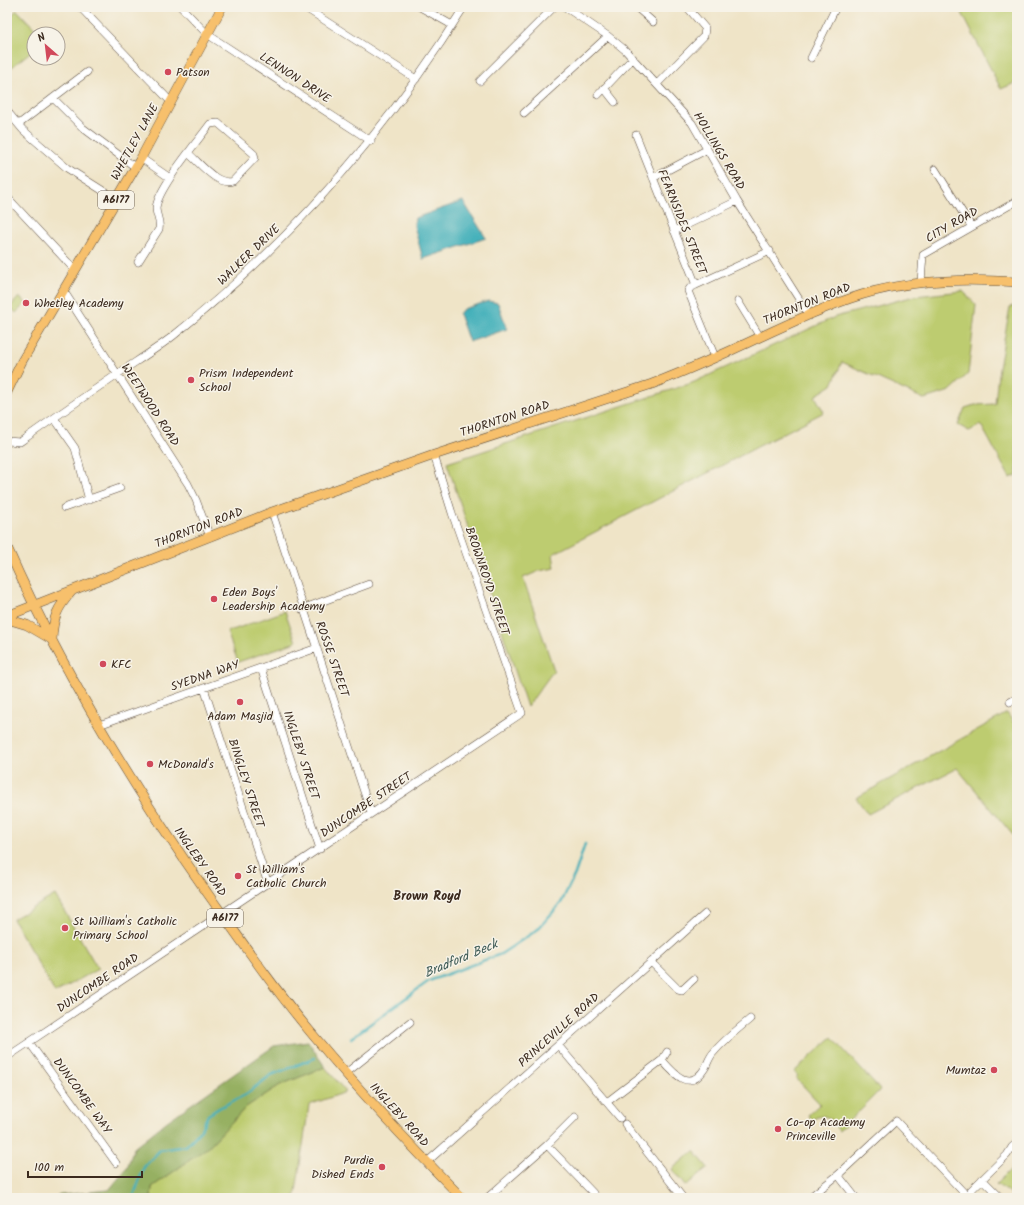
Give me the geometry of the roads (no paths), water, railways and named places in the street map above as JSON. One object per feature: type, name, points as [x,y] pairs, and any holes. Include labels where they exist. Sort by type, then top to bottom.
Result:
[{"type":"main road","name":"WHETLEY LANE","points":[[7,392],[22,361],[74,269],[141,158],[222,7]]},
{"type":"main road","name":"THORNTON ROAD","points":[[7,616],[34,604],[272,512],[434,455],[652,384],[809,315],[874,291],[921,282],[984,279],[1017,282]]},
{"type":"main road","name":"A6177","points":[[7,547],[34,604]]},
{"type":"main road","points":[[7,619],[27,625],[52,640],[53,622],[56,613],[62,603],[75,589]]},
{"type":"main road","name":"INGLEBY ROAD","points":[[34,604],[99,725],[148,807],[221,913],[277,990],[346,1073],[426,1162],[462,1198]]},
{"type":"street","points":[[80,7],[171,102]]},
{"type":"street","name":"LENNON DRIVE","points":[[181,7],[207,34],[371,141]]},
{"type":"street","points":[[304,7],[416,79]]},
{"type":"street","points":[[420,7],[452,25]]},
{"type":"street","name":"WALKER DRIVE","points":[[7,441],[20,442],[171,337],[227,292],[279,243],[371,141],[416,79],[464,7]]},
{"type":"street","points":[[480,81],[554,7]]},
{"type":"street","name":"HOLLINGS ROAD","points":[[565,7],[574,10],[608,36],[633,58],[692,123],[706,150],[737,201],[770,251],[809,315]]},
{"type":"street","points":[[636,7],[653,22]]},
{"type":"street","points":[[657,84],[704,36],[705,28],[687,7]]},
{"type":"street","points":[[811,58],[836,7]]},
{"type":"street","points":[[524,113],[608,36]]},
{"type":"street","points":[[598,95],[633,58]]},
{"type":"street","points":[[19,124],[86,72]]},
{"type":"street","points":[[604,88],[615,102]]},
{"type":"street","points":[[53,98],[83,128],[135,167]]},
{"type":"street","points":[[7,111],[43,148],[67,168],[116,199]]},
{"type":"street","points":[[138,262],[159,229],[160,224],[156,209],[170,178],[210,124],[218,123],[254,154],[255,158],[233,181],[228,183],[220,181],[189,154]]},
{"type":"street","name":"FEARNSIDES STREET","points":[[636,135],[696,285],[688,291],[715,357]]},
{"type":"street","points":[[653,178],[706,150]]},
{"type":"street","points":[[141,158],[170,178]]},
{"type":"street","points":[[935,169],[971,226]]},
{"type":"street","points":[[7,196],[74,269]]},
{"type":"street","points":[[674,231],[737,201]]},
{"type":"street","name":"CITY ROAD","points":[[921,282],[923,255],[971,226],[1017,201]]},
{"type":"street","points":[[696,285],[770,251]]},
{"type":"street","name":"WEETWOOD ROAD","points":[[63,290],[85,321],[116,375],[188,484],[196,500],[210,537]]},
{"type":"street","points":[[738,301],[760,337]]},
{"type":"street","points":[[54,418],[75,448],[89,500]]},
{"type":"street","name":"BROWNROYD STREET","points":[[434,455],[452,513],[522,713]]},
{"type":"street","points":[[64,508],[120,488]]},
{"type":"street","name":"ROSSE STREET","points":[[272,512],[302,609],[317,648],[371,813]]},
{"type":"street","points":[[302,609],[369,584]]},
{"type":"street","name":"SYEDNA WAY","points":[[99,725],[317,648]]},
{"type":"street","name":"INGLEBY STREET","points":[[261,668],[320,849]]},
{"type":"street","name":"BINGLEY STREET","points":[[204,688],[268,884]]},
{"type":"street","points":[[1010,702],[1017,698]]},
{"type":"street","name":"DUNCOMBE STREET","points":[[221,913],[268,884],[371,813],[522,713]]},
{"type":"street","name":"DUNCOMBE ROAD","points":[[7,1057],[221,913]]},
{"type":"street","name":"PRINCEVILLE ROAD","points":[[426,1162],[705,914]]},
{"type":"street","points":[[651,962],[678,989],[682,990],[686,988],[694,979]]},
{"type":"street","points":[[662,1060],[676,1076],[683,1080],[692,1079],[705,1068],[714,1051],[750,1019]]},
{"type":"street","points":[[346,1073],[410,1022]]},
{"type":"street","name":"DUNCOMBE WAY","points":[[29,1042],[116,1163]]},
{"type":"street","points":[[558,1045],[620,1118]]},
{"type":"street","points":[[607,1102],[662,1060],[667,1052]]},
{"type":"street","points":[[487,1198],[547,1145],[575,1117]]},
{"type":"street","points":[[809,1198],[838,1175],[896,1121],[965,1196],[1007,1155],[1012,1146],[1017,1143]]},
{"type":"street","points":[[625,1124],[683,1198]]},
{"type":"street","points":[[547,1145],[593,1193]]},
{"type":"street","points":[[838,1175],[856,1198]]},
{"type":"street","points":[[982,1179],[1001,1198]]},
{"type":"water","points":[[463,201],[486,238],[423,259],[414,226],[415,218]]},
{"type":"water","points":[[489,301],[498,303],[507,329],[469,342],[459,314],[463,309]]},
{"type":"waterway","name":"Bradford Beck","points":[[351,1038],[429,981],[501,954],[537,930],[561,903],[575,874],[585,844]]},
{"type":"waterway","name":"Bradford Beck","points":[[133,1198],[144,1167],[160,1150],[186,1146],[200,1131],[208,1115],[245,1095],[271,1075],[315,1058]]},
{"type":"place","name":"Patson","points":[[168,72]]},
{"type":"place","name":"Whetley Academy","points":[[26,303]]},
{"type":"place","name":"Prism Independent School","points":[[191,380]]},
{"type":"place","name":"Eden Boys' Leadership Academy","points":[[214,599]]},
{"type":"place","name":"KFC","points":[[103,664]]},
{"type":"place","name":"Adam Masjid","points":[[240,702]]},
{"type":"place","name":"McDonald's","points":[[150,764]]},
{"type":"place","name":"St William's Catholic Church","points":[[238,876]]},
{"type":"place","name":"St William's Catholic Primary School","points":[[65,928]]},
{"type":"place","name":"Mumtaz","points":[[994,1070]]},
{"type":"place","name":"Co-op Academy Princeville","points":[[778,1129]]},
{"type":"place","name":"Purdie Dished Ends","points":[[382,1167]]},
{"type":"district","name":"Brown Royd","points":[[427,896]]}]
